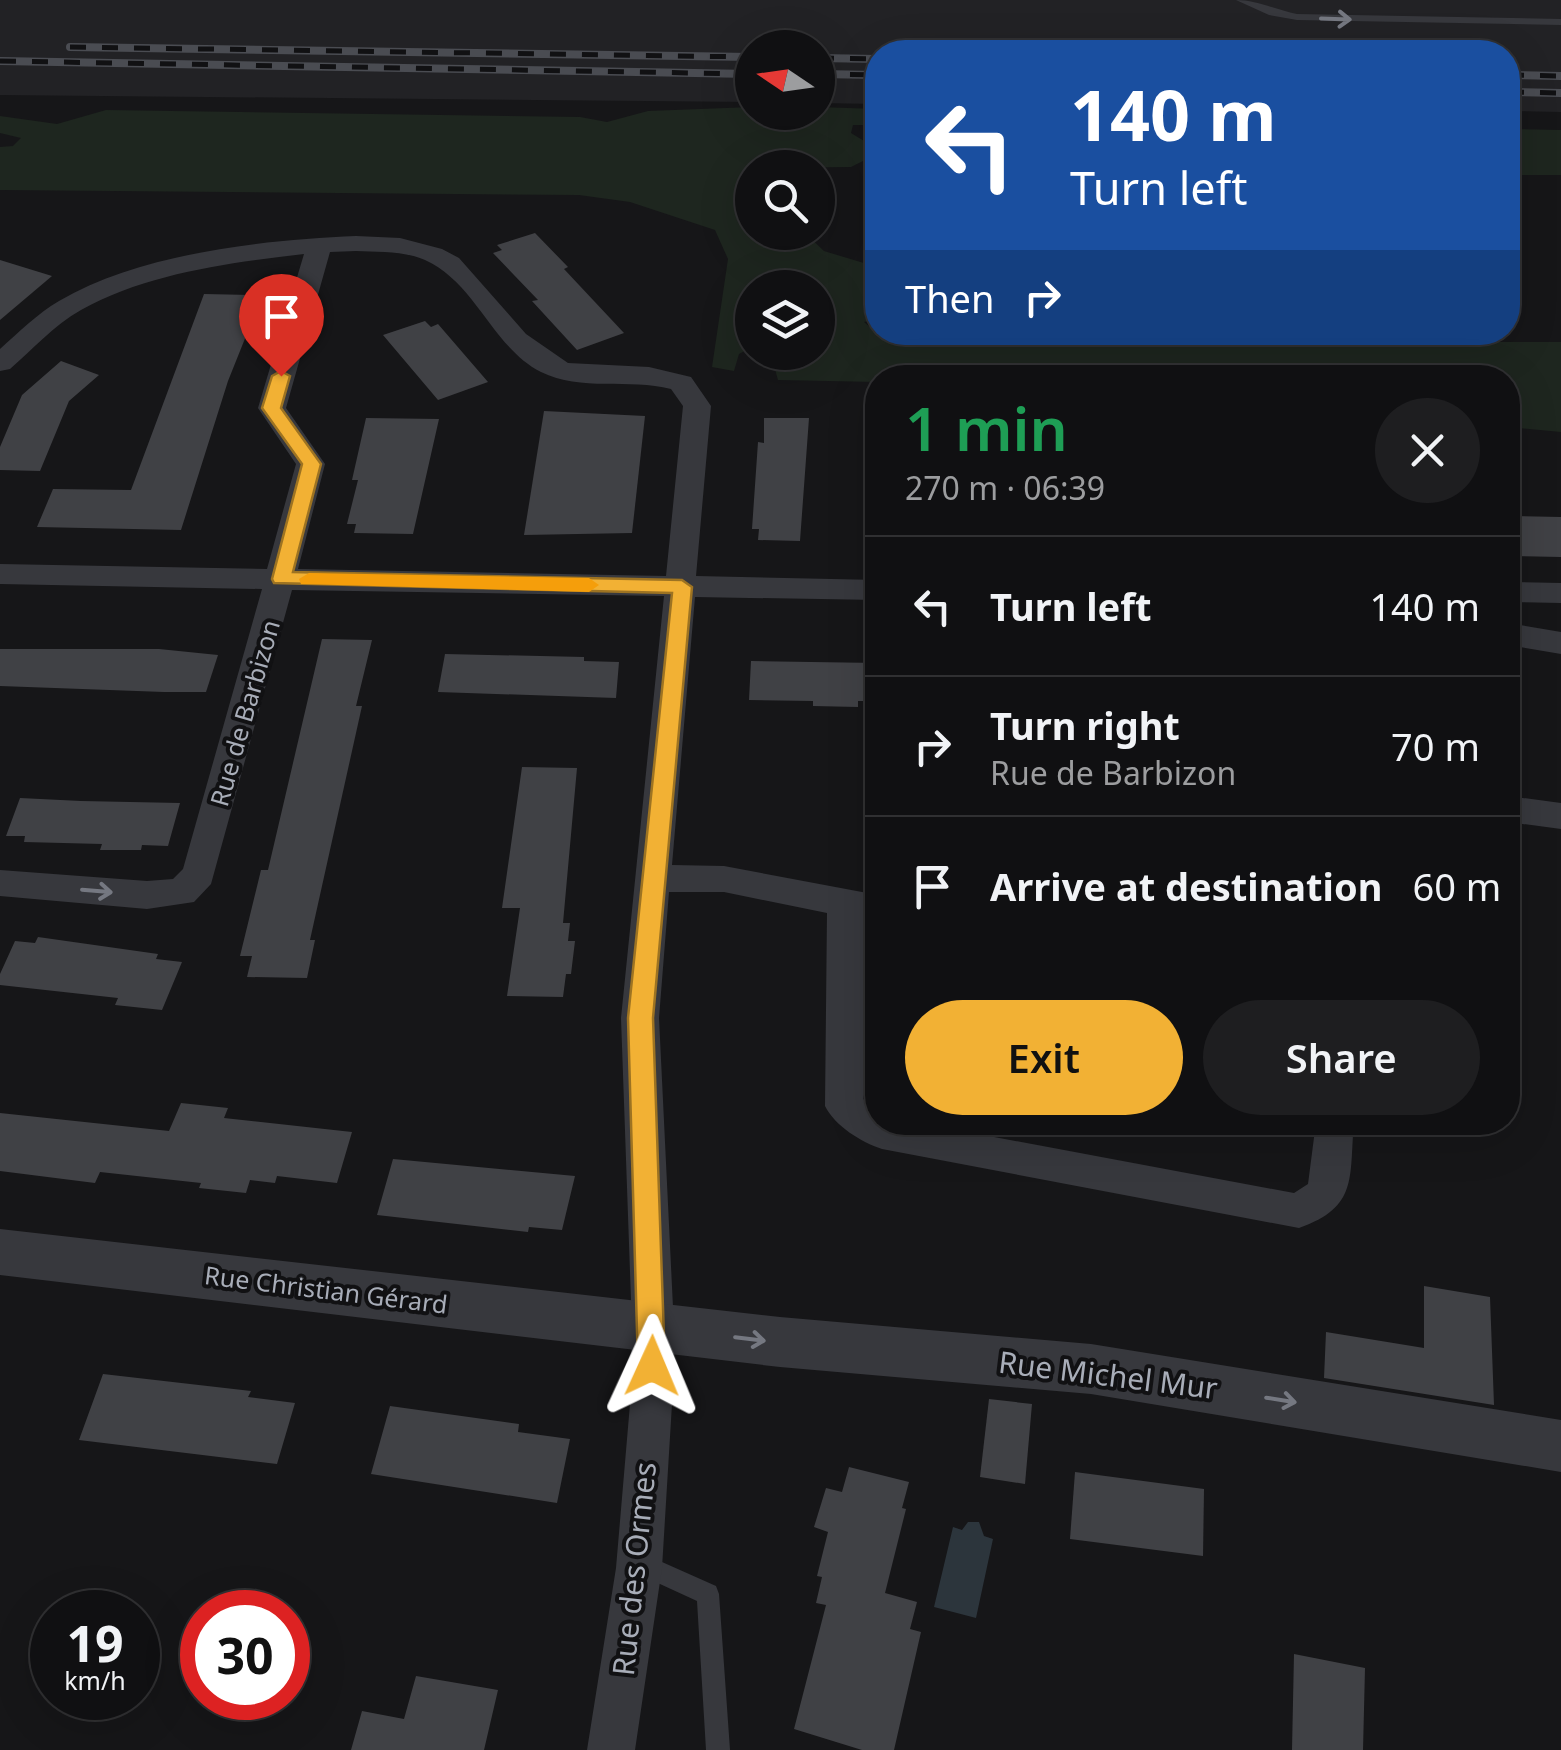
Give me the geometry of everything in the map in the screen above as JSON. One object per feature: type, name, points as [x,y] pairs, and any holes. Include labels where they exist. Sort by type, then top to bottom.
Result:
[{"type":"street","name":"Rue des Ormes","points":[[319,247],[388,245],[432,254],[453,266],[531,353],[549,365],[574,374],[644,374],[681,383],[697,406],[640,1018],[653,1328],[640,1568],[611,1750]]},
{"type":"street","points":[[0,362],[70,306],[123,280],[268,249],[319,247]]},
{"type":"street","name":"Rue de Barbizon","points":[[0,883],[147,896],[182,892],[199,875],[311,464],[272,408],[319,247]]},
{"type":"street","points":[[0,574],[865,590]]},
{"type":"street","points":[[1520,592],[1561,593]]},
{"type":"street","points":[[1520,636],[1561,642]]},
{"type":"street","points":[[1520,811],[1561,816]]},
{"type":"street","points":[[654,878],[724,880],[861,906],[844,1106],[865,1120]]},
{"type":"street","points":[[898,1135],[1299,1211],[1327,1192],[1334,1135]]},
{"type":"street","name":"Rue Christian Gérard","points":[[0,1252],[653,1328]]},
{"type":"street","name":"Rue Michel Mur","points":[[653,1328],[1091,1369],[1561,1446]]},
{"type":"lane","points":[[1242,0],[1272,13],[1298,18],[1561,22]]},
{"type":"lane","points":[[640,1568],[662,1572],[708,1594],[718,1750]]},
{"type":"shaded area","points":[[0,0],[1561,0],[1561,112],[1520,111],[1520,40],[865,40],[865,104],[835,103],[835,30],[735,30],[735,102],[0,95]]},
{"type":"shaded area","points":[[735,108],[735,130],[835,130],[835,108],[865,109],[865,125],[853,125],[851,133],[865,142],[865,160],[851,167],[835,167],[835,150],[735,150],[735,250],[823,250],[865,263],[865,345],[1561,342],[1561,432],[1520,428],[1520,365],[865,365],[865,382],[778,380],[775,370],[835,370],[835,270],[735,270],[735,368],[734,371],[712,367],[728,259],[715,230],[630,202],[579,195],[0,190],[0,147],[13,146],[21,138],[0,133],[0,116],[57,124],[106,110],[580,117],[607,122],[648,111]]},
{"type":"shaded area","points":[[1520,129],[1561,130],[1561,175],[1520,175]]},
{"type":"shaded area","points":[[968,1522],[979,1522],[984,1536],[993,1539],[976,1618],[934,1607],[953,1527],[962,1530]]},
{"type":"building","points":[[535,233],[624,333],[577,350],[532,301],[538,300],[493,253],[502,250],[497,245]]},
{"type":"building","points":[[0,260],[52,276],[0,320]]},
{"type":"building","points":[[204,294],[251,295],[249,301],[260,301],[228,381],[181,530],[37,527],[53,489],[131,490]]},
{"type":"building","points":[[425,321],[431,327],[438,324],[488,382],[438,400],[383,335]]},
{"type":"building","points":[[61,361],[99,375],[69,401],[40,471],[0,470],[0,447],[22,395]]},
{"type":"building","points":[[544,411],[645,416],[632,533],[524,535]]},
{"type":"building","points":[[366,418],[439,419],[413,534],[354,533],[356,524],[347,524],[358,480],[352,480]]},
{"type":"building","points":[[764,418],[809,418],[800,541],[758,540],[759,529],[752,529],[758,442],[764,443]]},
{"type":"building","points":[[1520,516],[1561,517],[1561,557],[1520,556]]},
{"type":"building","points":[[322,639],[372,640],[356,706],[362,706],[310,940],[315,940],[307,978],[247,977],[252,956],[240,956],[261,870],[268,870]]},
{"type":"building","points":[[0,649],[159,649],[218,655],[206,692],[164,692],[0,686]]},
{"type":"building","points":[[445,654],[584,657],[584,661],[619,662],[616,698],[438,692]]},
{"type":"building","points":[[751,661],[865,663],[865,701],[858,701],[858,707],[813,706],[813,701],[749,700]]},
{"type":"building","points":[[522,767],[577,768],[563,923],[570,923],[568,941],[575,941],[571,974],[566,974],[563,997],[507,996],[520,908],[502,908]]},
{"type":"building","points":[[20,798],[180,803],[168,846],[100,850],[102,844],[24,842],[25,836],[6,836]]},
{"type":"building","points":[[38,937],[158,954],[156,959],[182,962],[162,1010],[115,1005],[118,998],[0,985],[0,974],[15,941],[35,943]]},
{"type":"building","points":[[181,1103],[228,1108],[224,1118],[352,1132],[337,1183],[277,1176],[275,1183],[250,1180],[246,1193],[199,1188],[201,1183],[100,1172],[95,1183],[0,1171],[0,1113],[169,1131]]},
{"type":"building","points":[[393,1159],[575,1176],[562,1230],[529,1227],[528,1232],[377,1215]]},
{"type":"building","points":[[1424,1286],[1490,1297],[1494,1405],[1324,1378],[1326,1332],[1424,1348]]},
{"type":"building","points":[[103,1374],[251,1391],[248,1397],[295,1403],[277,1464],[79,1440]]},
{"type":"building","points":[[989,1399],[1032,1404],[1025,1484],[980,1477]]},
{"type":"building","points":[[390,1406],[519,1424],[518,1432],[570,1439],[557,1503],[371,1474]]},
{"type":"building","points":[[849,1467],[909,1482],[885,1593],[917,1602],[910,1629],[921,1632],[894,1750],[862,1750],[794,1729],[826,1605],[816,1603],[822,1577],[817,1576],[828,1532],[814,1527],[826,1488],[842,1492]]},
{"type":"building","points":[[1075,1472],[1204,1489],[1203,1556],[1070,1539]]},
{"type":"building","points":[[1294,1654],[1365,1668],[1363,1750],[1292,1750]]},
{"type":"building","points":[[416,1676],[498,1690],[484,1750],[351,1750],[362,1711],[404,1719]]},
{"type":"railway","points":[[70,47],[735,57]]},
{"type":"railway","points":[[835,58],[865,59]]},
{"type":"railway","points":[[0,61],[735,74]]},
{"type":"railway","points":[[835,74],[865,75]]},
{"type":"railway","points":[[1520,75],[1561,76]]},
{"type":"railway","points":[[1520,92],[1561,93]]},
{"type":"slow traffic","points":[[309,579],[589,585]]},
{"type":"route","points":[[281,376],[272,408],[311,464],[282,579],[682,587],[640,1018],[652,1366]]}]
